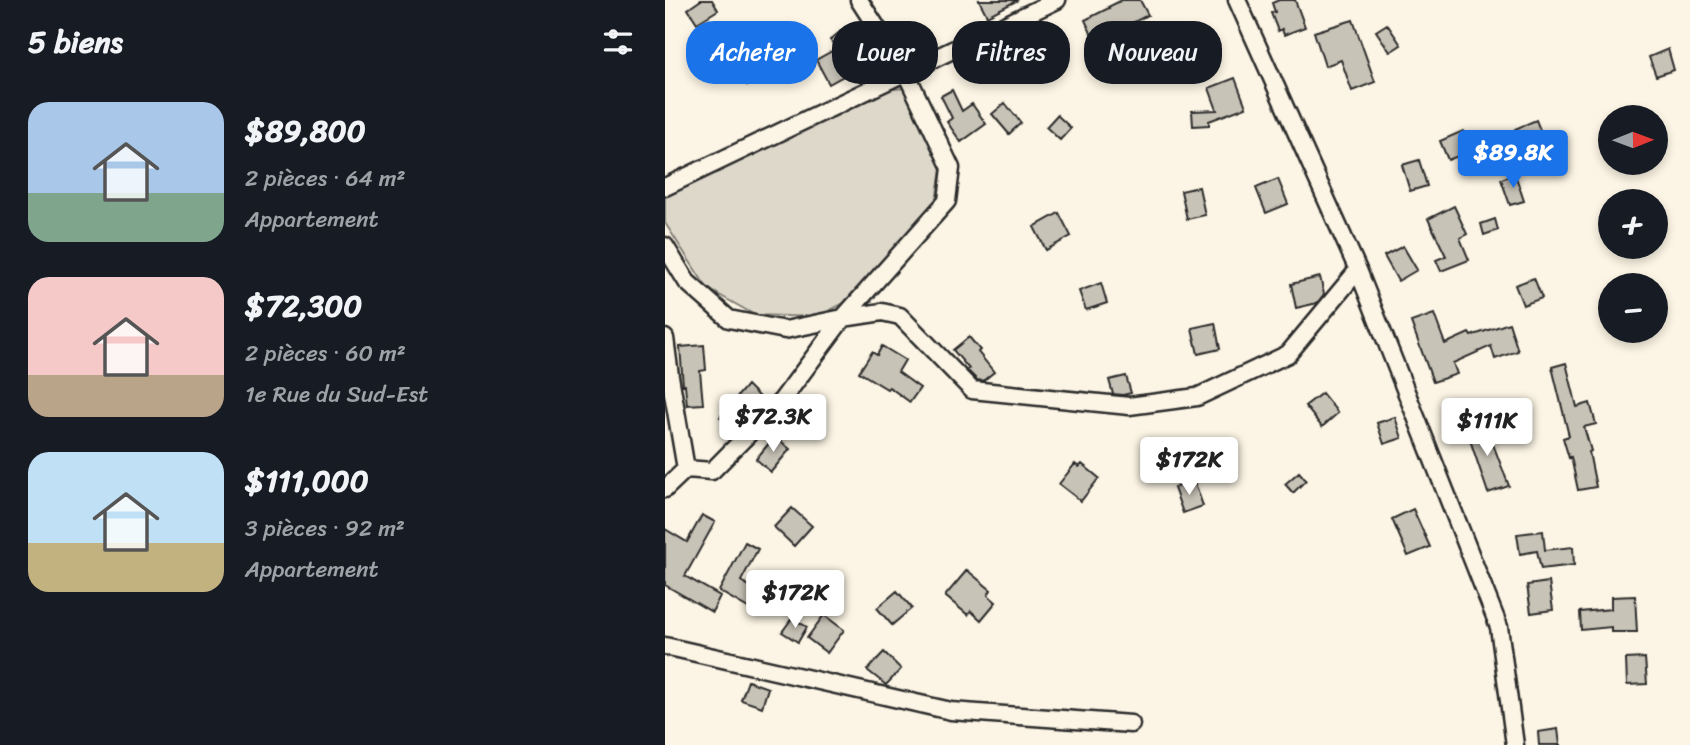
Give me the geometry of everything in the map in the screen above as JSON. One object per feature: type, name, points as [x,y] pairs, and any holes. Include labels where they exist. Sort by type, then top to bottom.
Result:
[{"type":"street","points":[[859,0],[873,21]]},
{"type":"street","points":[[938,58],[1057,0]]},
{"type":"street","points":[[1237,0],[1358,270],[1499,627],[1515,745]]},
{"type":"street","points":[[665,187],[883,84]]},
{"type":"street","points":[[665,489],[686,469],[712,471],[782,400],[843,318],[947,201],[951,168],[911,84]]},
{"type":"street","points":[[665,246],[687,282],[729,319],[785,330],[882,312],[900,316],[972,390],[1129,406],[1197,397],[1288,354],[1358,270]]},
{"type":"street","points":[[665,338],[686,469]]},
{"type":"street","points":[[665,646],[951,711],[1131,724]]},
{"type":"shaded area","points":[[904,88],[942,162],[935,208],[854,298],[817,317],[755,315],[707,288],[665,223],[665,194],[883,90]]},
{"type":"building","points":[[701,0],[712,0],[718,10],[696,21],[688,9]]},
{"type":"building","points":[[979,0],[1018,0],[987,16]]},
{"type":"building","points":[[1122,0],[1140,0],[1148,15],[1136,21],[1085,21]]},
{"type":"building","points":[[1295,0],[1305,27],[1284,35],[1282,29],[1278,31],[1271,13],[1275,12],[1272,3]]},
{"type":"building","points":[[1353,20],[1375,82],[1352,91],[1341,60],[1325,66],[1314,32]]},
{"type":"building","points":[[1387,24],[1401,45],[1390,52],[1376,31]]},
{"type":"building","points":[[1668,49],[1674,70],[1656,76],[1649,57]]},
{"type":"building","points":[[832,51],[832,82],[829,84],[818,64],[818,59]]},
{"type":"building","points":[[1235,78],[1246,107],[1209,121],[1209,125],[1193,126],[1192,111],[1217,110],[1209,88]]},
{"type":"building","points":[[952,90],[962,111],[972,104],[986,124],[961,142],[947,122],[952,118],[941,96]]},
{"type":"building","points":[[1005,103],[1021,123],[1009,134],[992,114]]},
{"type":"building","points":[[1057,115],[1071,128],[1060,140],[1046,127]]},
{"type":"building","points":[[1536,120],[1546,145],[1525,154],[1515,129]]},
{"type":"building","points":[[1463,131],[1471,151],[1448,160],[1440,141]]},
{"type":"building","points":[[1419,160],[1427,186],[1410,191],[1402,165]]},
{"type":"building","points":[[1515,174],[1524,201],[1510,205],[1501,179]]},
{"type":"building","points":[[1278,179],[1288,204],[1266,213],[1256,188]]},
{"type":"building","points":[[1199,187],[1205,215],[1187,219],[1181,191]]},
{"type":"building","points":[[1454,206],[1467,234],[1460,238],[1469,260],[1441,271],[1436,260],[1446,256],[1428,219]]},
{"type":"building","points":[[1059,213],[1071,236],[1046,250],[1034,227]]},
{"type":"building","points":[[1495,219],[1498,230],[1484,235],[1481,224]]},
{"type":"building","points":[[1403,246],[1417,270],[1398,281],[1384,256]]},
{"type":"building","points":[[1320,277],[1324,294],[1317,303],[1296,308],[1291,284]]},
{"type":"building","points":[[1534,278],[1542,298],[1523,305],[1515,285]]},
{"type":"building","points":[[1101,283],[1107,303],[1086,310],[1079,291]]},
{"type":"building","points":[[1434,314],[1445,344],[1469,333],[1471,336],[1509,323],[1518,351],[1495,359],[1491,346],[1453,363],[1457,374],[1433,382],[1411,322]]},
{"type":"building","points":[[1215,323],[1220,349],[1198,354],[1192,328]]},
{"type":"building","points":[[969,337],[994,372],[983,381],[977,380],[967,370],[969,369],[953,350]]},
{"type":"building","points":[[704,345],[706,370],[700,371],[703,404],[687,405],[680,347]]},
{"type":"building","points":[[882,346],[905,360],[898,372],[920,388],[910,402],[889,387],[887,389],[859,372],[872,352],[877,355]]},
{"type":"building","points":[[1566,363],[1577,407],[1590,403],[1596,424],[1584,427],[1591,451],[1589,452],[1596,487],[1578,490],[1571,457],[1569,458],[1563,438],[1569,436],[1552,367]]},
{"type":"building","points":[[1126,376],[1131,393],[1113,394],[1109,380]]},
{"type":"building","points":[[747,385],[762,400],[737,431],[720,417]]},
{"type":"building","points":[[1322,393],[1338,413],[1322,427],[1305,406]]},
{"type":"building","points":[[1395,417],[1402,438],[1384,444],[1377,423]]},
{"type":"building","points":[[1484,421],[1509,486],[1488,493],[1466,428]]},
{"type":"building","points":[[775,436],[790,449],[771,472],[756,459]]},
{"type":"building","points":[[1075,464],[1079,467],[1082,464],[1099,478],[1081,501],[1059,484]]},
{"type":"building","points":[[1299,472],[1306,480],[1293,493],[1285,484]]},
{"type":"building","points":[[1194,480],[1203,506],[1183,513],[1174,488]]},
{"type":"building","points":[[792,508],[812,526],[794,546],[774,527]]},
{"type":"building","points":[[1413,509],[1430,547],[1408,556],[1392,519]]},
{"type":"building","points":[[702,515],[715,522],[685,576],[720,596],[712,612],[665,585],[665,529],[687,542]]},
{"type":"building","points":[[1543,531],[1545,550],[1573,547],[1574,565],[1541,569],[1537,551],[1520,554],[1517,534]]},
{"type":"building","points":[[745,542],[758,549],[741,581],[765,595],[755,612],[719,591]]},
{"type":"building","points":[[967,570],[991,590],[988,595],[996,602],[981,620],[971,611],[968,615],[945,596]]},
{"type":"building","points":[[1549,582],[1553,610],[1531,613],[1527,585]]},
{"type":"building","points":[[897,591],[912,608],[892,625],[877,608]]},
{"type":"building","points":[[1635,596],[1637,632],[1611,632],[1611,627],[1581,630],[1580,612],[1611,609],[1611,597]]},
{"type":"building","points":[[824,615],[844,630],[827,653],[807,638]]},
{"type":"building","points":[[792,618],[807,627],[798,642],[782,632]]},
{"type":"building","points":[[884,652],[901,669],[886,685],[867,670]]},
{"type":"building","points":[[1645,658],[1647,684],[1627,685],[1626,659]]},
{"type":"building","points":[[748,681],[768,688],[762,707],[741,700]]},
{"type":"building","points":[[1558,729],[1560,745],[1539,745],[1538,732]]}]
